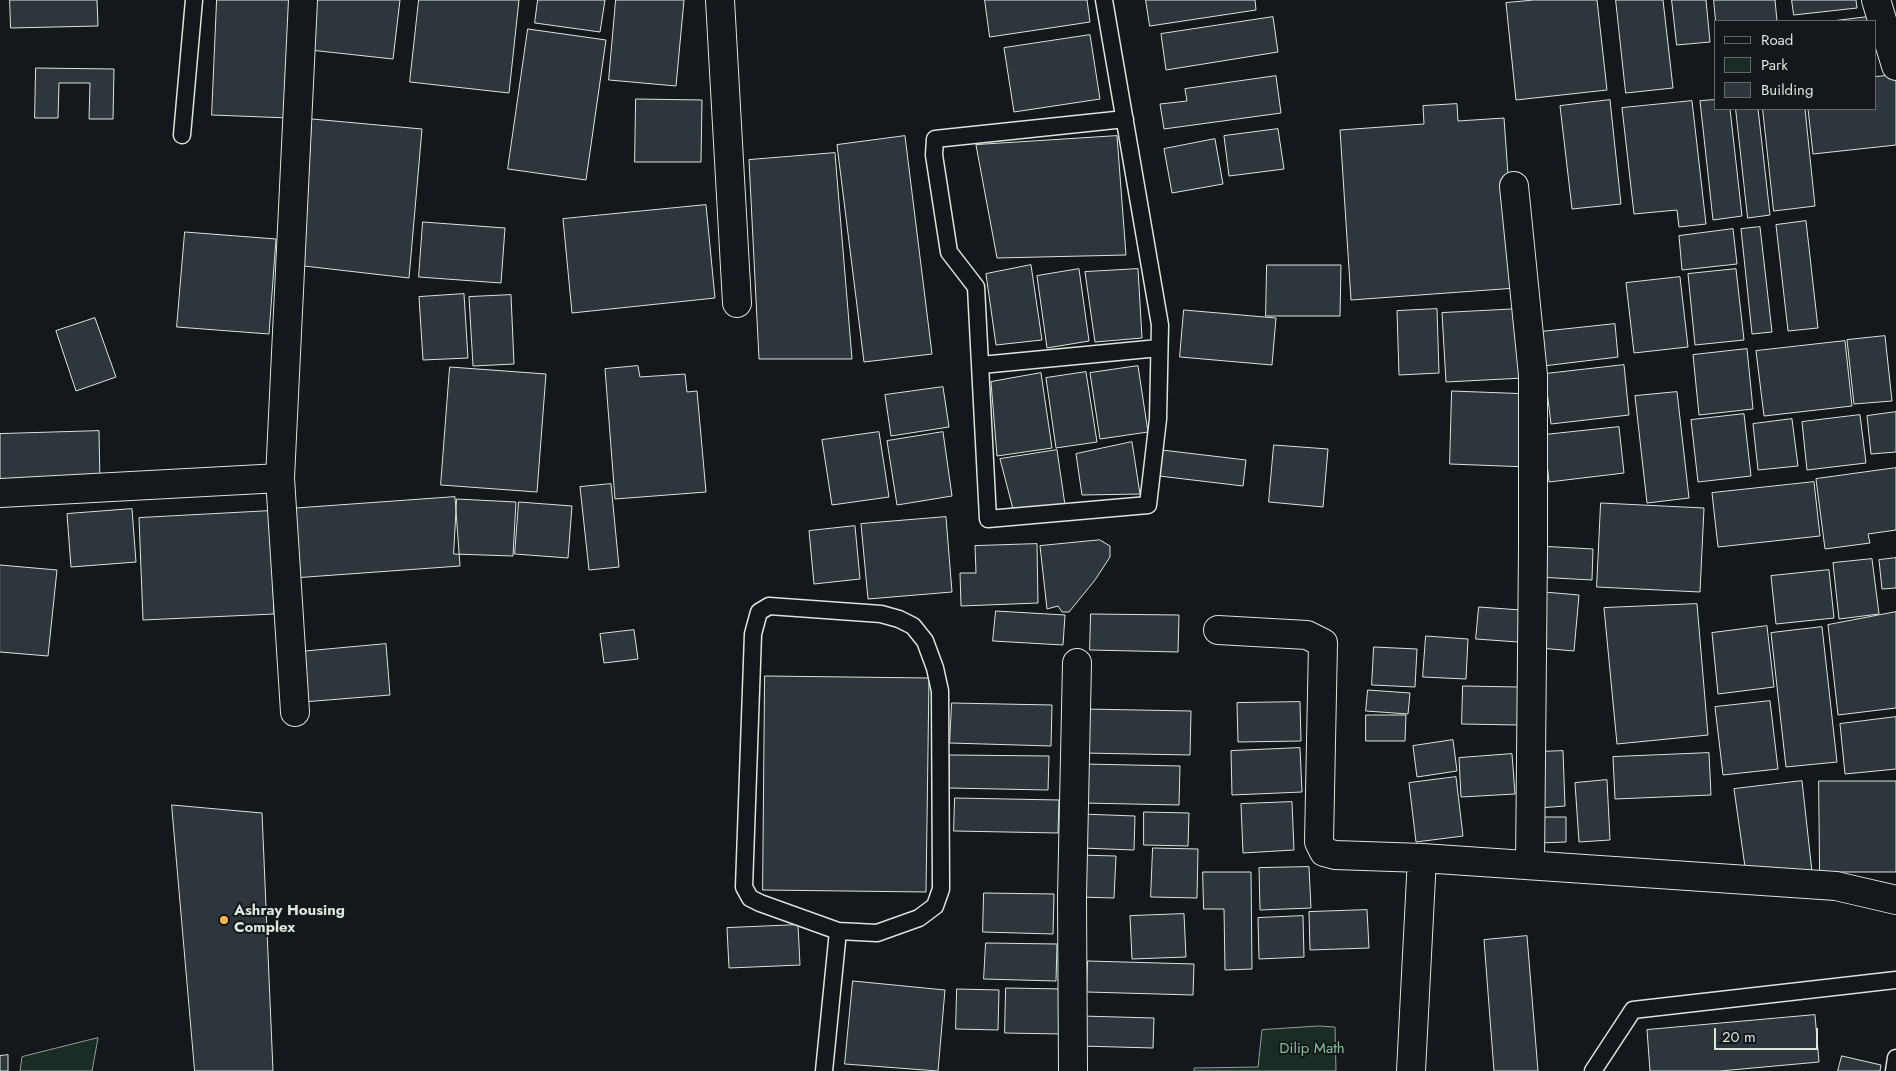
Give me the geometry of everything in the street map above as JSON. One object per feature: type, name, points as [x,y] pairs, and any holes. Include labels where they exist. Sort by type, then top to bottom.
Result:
[{"type":"street","points":[[295,712],[280,478],[303,0]]},
{"type":"street","points":[[720,0],[737,303]]},
{"type":"street","points":[[1876,0],[1896,66]]},
{"type":"street","points":[[1514,186],[1533,374],[1534,548],[1530,865]]},
{"type":"street","points":[[0,493],[280,478]]},
{"type":"street","points":[[1218,630],[1307,635],[1323,644],[1319,842],[1324,852],[1335,855],[1422,858],[1836,886],[1896,900]]},
{"type":"street","points":[[1074,1071],[1072,897],[1077,663]]},
{"type":"street","points":[[1411,1071],[1422,858]]},
{"type":"lane","points":[[182,135],[194,0]]},
{"type":"lane","points":[[1104,0],[1125,119],[1160,325],[1158,419],[1148,504],[988,519],[976,287],[949,252],[934,155],[936,139],[1125,119]]},
{"type":"lane","points":[[980,365],[1159,348]]},
{"type":"lane","points":[[769,606],[881,614],[899,619],[913,626],[925,641],[937,676],[940,691],[941,889],[935,906],[919,918],[877,934],[838,932],[760,903],[750,898],[744,887],[753,634],[759,612],[769,606]]},
{"type":"lane","points":[[824,1071],[838,932]]},
{"type":"lane","points":[[1593,1071],[1633,1010],[1896,980]]},
{"type":"lane","points":[[1894,1071],[1896,1058]]},
{"type":"green space","name":"Dilip Math","points":[[1319,1026],[1335,1027],[1336,1071],[1194,1071],[1194,1068],[1258,1067],[1262,1030]]},
{"type":"green space","points":[[98,1038],[92,1071],[20,1071],[22,1057]]},
{"type":"building","points":[[10,0],[97,0],[98,26],[11,28]]},
{"type":"building","points":[[217,0],[294,0],[289,118],[212,115]]},
{"type":"building","points":[[316,0],[400,0],[393,59],[310,50]]},
{"type":"building","points":[[419,0],[519,0],[509,93],[410,82]]},
{"type":"building","points":[[538,0],[605,0],[600,32],[535,23]]},
{"type":"building","points":[[616,0],[684,0],[676,86],[609,80]]},
{"type":"building","points":[[985,0],[1087,0],[1090,22],[990,37]]},
{"type":"building","points":[[1146,0],[1255,0],[1256,10],[1150,26]]},
{"type":"building","points":[[1534,0],[1597,0],[1607,90],[1516,100],[1506,3]]},
{"type":"building","points":[[1616,0],[1663,0],[1673,88],[1626,93]]},
{"type":"building","points":[[1672,0],[1706,0],[1710,42],[1677,45]]},
{"type":"building","points":[[1714,0],[1775,0],[1777,20],[1716,20]]},
{"type":"building","points":[[1792,0],[1856,0],[1857,8],[1794,15]]},
{"type":"building","points":[[1273,17],[1278,52],[1166,70],[1161,34]]},
{"type":"building","points":[[1868,17],[1868,20],[1841,20]]},
{"type":"building","points":[[528,29],[606,40],[586,180],[508,169]]},
{"type":"building","points":[[1090,35],[1100,99],[1014,112],[1004,48]]},
{"type":"building","points":[[36,68],[114,69],[113,119],[89,119],[90,83],[59,83],[58,118],[35,118]]},
{"type":"building","points":[[1896,75],[1896,145],[1813,154],[1808,110],[1876,110],[1876,77]]},
{"type":"building","points":[[1276,76],[1281,113],[1164,129],[1160,104],[1187,101],[1185,89]]},
{"type":"building","points":[[636,99],[702,100],[701,162],[635,162]]},
{"type":"building","points":[[1610,100],[1621,204],[1572,209],[1560,106]]},
{"type":"building","points":[[1714,100],[1714,110],[1730,110],[1742,216],[1713,220],[1700,101]]},
{"type":"building","points":[[1692,101],[1706,224],[1679,227],[1677,210],[1634,214],[1622,108]]},
{"type":"building","points":[[1457,104],[1458,121],[1504,118],[1516,288],[1351,300],[1340,130],[1424,124],[1423,106]]},
{"type":"building","points":[[1736,110],[1758,110],[1770,215],[1748,218]]},
{"type":"building","points":[[1763,110],[1805,110],[1815,206],[1774,211]]},
{"type":"building","points":[[312,119],[422,129],[409,278],[304,266]]},
{"type":"building","points":[[1278,129],[1284,169],[1229,176],[1224,136]]},
{"type":"building","points":[[905,136],[932,354],[864,362],[837,145]]},
{"type":"building","points":[[1117,136],[1126,255],[997,258],[976,145]]},
{"type":"building","points":[[1215,139],[1223,184],[1172,193],[1164,149]]},
{"type":"building","points":[[835,153],[852,359],[759,359],[749,160]]},
{"type":"building","points":[[706,205],[715,298],[572,313],[563,219]]},
{"type":"building","points":[[1806,221],[1818,328],[1788,331],[1776,225]]},
{"type":"building","points":[[423,222],[505,228],[501,283],[419,277]]},
{"type":"building","points":[[1760,227],[1772,332],[1752,334],[1741,229]]},
{"type":"building","points":[[1733,229],[1737,264],[1682,270],[1679,236]]},
{"type":"building","points":[[185,232],[276,239],[269,334],[177,327]]},
{"type":"building","points":[[1031,265],[1042,340],[996,345],[986,274]]},
{"type":"building","points":[[1267,265],[1341,265],[1340,316],[1266,316]]},
{"type":"building","points":[[1079,269],[1089,341],[1047,348],[1037,276]]},
{"type":"building","points":[[1138,269],[1142,338],[1095,342],[1085,272]]},
{"type":"building","points":[[1736,269],[1744,340],[1695,345],[1688,274]]},
{"type":"building","points":[[1680,277],[1688,347],[1634,353],[1626,283]]},
{"type":"building","points":[[464,294],[468,358],[423,360],[419,297]]},
{"type":"building","points":[[511,295],[514,364],[473,366],[469,297]]},
{"type":"building","points":[[1437,309],[1439,373],[1399,375],[1397,311]]},
{"type":"building","points":[[1519,309],[1524,378],[1446,382],[1442,313]]},
{"type":"building","points":[[1184,310],[1276,318],[1272,365],[1180,357]]},
{"type":"building","points":[[95,318],[116,377],[76,391],[56,331]]},
{"type":"building","points":[[1615,324],[1618,357],[1543,366],[1540,332]]},
{"type":"building","points":[[1885,336],[1892,401],[1854,404],[1847,340]]},
{"type":"building","points":[[1845,341],[1852,406],[1764,416],[1756,351]]},
{"type":"building","points":[[1747,349],[1753,409],[1699,415],[1693,355]]},
{"type":"building","points":[[1624,365],[1629,415],[1551,424],[1545,374]]},
{"type":"building","points":[[638,366],[640,377],[685,374],[687,392],[697,391],[706,492],[615,499],[605,369]]},
{"type":"building","points":[[1138,366],[1148,432],[1100,439],[1090,373]]},
{"type":"building","points":[[450,367],[546,374],[537,492],[441,485]]},
{"type":"building","points":[[1086,372],[1097,442],[1056,448],[1046,378]]},
{"type":"building","points":[[1041,373],[1052,448],[997,456],[991,382]]},
{"type":"building","points":[[943,387],[949,427],[891,436],[885,395]]},
{"type":"building","points":[[1452,391],[1531,394],[1528,467],[1450,464]]},
{"type":"building","points":[[1677,392],[1689,498],[1647,503],[1635,396]]},
{"type":"building","points":[[1896,412],[1896,452],[1871,454],[1867,416]]},
{"type":"building","points":[[1744,414],[1751,476],[1698,482],[1691,420]]},
{"type":"building","points":[[1860,415],[1866,463],[1807,470],[1802,422]]},
{"type":"building","points":[[1792,419],[1798,466],[1758,470],[1753,424]]},
{"type":"building","points":[[1619,427],[1624,473],[1549,482],[1544,435]]},
{"type":"building","points":[[99,431],[100,483],[0,486],[0,434]]},
{"type":"building","points":[[879,432],[889,497],[832,505],[822,440]]},
{"type":"building","points":[[943,432],[952,496],[897,505],[887,441]]},
{"type":"building","points":[[1132,442],[1140,494],[1082,495],[1076,454]]},
{"type":"building","points":[[1274,445],[1328,449],[1323,507],[1269,502]]},
{"type":"building","points":[[1057,450],[1065,505],[1013,509],[1000,459]]},
{"type":"building","points":[[1162,450],[1246,460],[1243,486],[1159,476]]},
{"type":"building","points":[[1896,468],[1896,530],[1868,534],[1870,543],[1825,549],[1816,479]]},
{"type":"building","points":[[1814,482],[1820,536],[1718,547],[1712,493]]},
{"type":"building","points":[[611,484],[619,567],[589,570],[580,487]]},
{"type":"building","points":[[455,497],[460,566],[293,578],[288,509]]},
{"type":"building","points":[[457,499],[516,502],[513,556],[454,554]]},
{"type":"building","points":[[519,502],[572,506],[568,558],[515,554]]},
{"type":"building","points":[[1601,503],[1704,508],[1700,592],[1597,587]]},
{"type":"building","points":[[132,509],[136,562],[71,567],[67,514]]},
{"type":"building","points":[[270,511],[274,614],[143,620],[139,518]]},
{"type":"building","points":[[946,517],[952,592],[868,599],[861,524]]},
{"type":"building","points":[[855,526],[860,579],[814,584],[809,531]]},
{"type":"building","points":[[1100,540],[1110,546],[1110,557],[1095,580],[1069,612],[1062,612],[1058,606],[1047,609],[1040,546]]},
{"type":"building","points":[[1037,544],[1038,603],[961,606],[960,573],[976,573],[975,546]]},
{"type":"building","points":[[1538,546],[1593,549],[1592,580],[1537,577]]},
{"type":"building","points":[[1896,558],[1896,588],[1882,589],[1879,560]]},
{"type":"building","points":[[1872,559],[1879,614],[1839,619],[1833,563]]},
{"type":"building","points":[[0,565],[57,570],[48,656],[0,652]]},
{"type":"building","points":[[1829,570],[1834,618],[1776,624],[1771,576]]},
{"type":"building","points":[[1544,592],[1579,595],[1574,651],[1539,648]]},
{"type":"building","points":[[1697,604],[1708,735],[1617,744],[1604,608]]},
{"type":"building","points":[[1479,607],[1521,610],[1518,642],[1476,639]]},
{"type":"building","points":[[996,611],[1065,615],[1063,645],[993,641]]},
{"type":"building","points":[[1896,612],[1896,708],[1838,715],[1828,625]]},
{"type":"building","points":[[1091,614],[1179,615],[1178,652],[1090,650]]},
{"type":"building","points":[[1767,626],[1774,687],[1718,694],[1712,633]]},
{"type":"building","points":[[1822,627],[1837,762],[1786,767],[1771,633]]},
{"type":"building","points":[[634,630],[638,659],[604,663],[600,634]]},
{"type":"building","points":[[1426,636],[1468,639],[1466,679],[1423,677]]},
{"type":"building","points":[[386,644],[390,695],[303,702],[299,652]]},
{"type":"building","points":[[1374,647],[1417,649],[1415,687],[1372,685]]},
{"type":"building","points":[[765,676],[929,678],[926,892],[763,890]]},
{"type":"building","points":[[1463,686],[1519,687],[1518,725],[1462,724]]},
{"type":"building","points":[[1368,690],[1410,693],[1408,714],[1366,711]]},
{"type":"building","points":[[1770,701],[1778,769],[1723,775],[1715,707]]},
{"type":"building","points":[[1300,702],[1301,741],[1238,742],[1237,703]]},
{"type":"building","points":[[952,703],[1052,705],[1051,746],[950,743]]},
{"type":"building","points":[[1084,709],[1191,711],[1190,755],[1083,753]]},
{"type":"building","points":[[1366,715],[1406,715],[1405,741],[1366,741]]},
{"type":"building","points":[[1896,717],[1896,769],[1845,774],[1840,724]]},
{"type":"building","points":[[1453,740],[1457,771],[1417,777],[1413,746]]},
{"type":"building","points":[[1300,748],[1302,792],[1232,795],[1231,751]]},
{"type":"building","points":[[1563,751],[1565,806],[1539,808],[1537,752]]},
{"type":"building","points":[[1709,753],[1711,795],[1615,799],[1613,757]]},
{"type":"building","points":[[1512,754],[1515,794],[1461,797],[1459,758]]},
{"type":"building","points":[[950,755],[1049,756],[1048,790],[949,788]]},
{"type":"building","points":[[1084,764],[1180,766],[1179,805],[1083,803]]},
{"type":"building","points":[[1456,777],[1463,836],[1416,842],[1409,783]]},
{"type":"building","points":[[1607,780],[1610,840],[1579,842],[1575,783]]},
{"type":"building","points":[[1802,781],[1812,872],[1745,867],[1734,789]]},
{"type":"building","points":[[1819,781],[1896,781],[1896,872],[1820,872]]},
{"type":"building","points":[[955,798],[1059,800],[1058,833],[954,831]]},
{"type":"building","points":[[1292,802],[1294,850],[1243,853],[1241,804]]},
{"type":"building","name":"Ashray Housing Complex","points":[[172,805],[262,813],[273,1071],[195,1071]]},
{"type":"building","points":[[1144,812],[1189,813],[1188,846],[1144,845]]},
{"type":"building","points":[[1082,814],[1135,816],[1134,850],[1082,848]]},
{"type":"building","points":[[1540,817],[1566,817],[1566,842],[1540,843]]},
{"type":"building","points":[[1153,848],[1198,849],[1197,898],[1151,897]]},
{"type":"building","points":[[1079,855],[1116,856],[1114,898],[1078,897]]},
{"type":"building","points":[[1309,867],[1311,908],[1260,910],[1259,868]]},
{"type":"building","points":[[1203,872],[1251,872],[1252,969],[1225,970],[1224,909],[1204,909]]},
{"type":"building","points":[[984,893],[1054,894],[1053,934],[983,932]]},
{"type":"building","points":[[1367,910],[1369,948],[1310,950],[1309,912]]},
{"type":"building","points":[[1184,914],[1186,957],[1132,959],[1130,916]]},
{"type":"building","points":[[1303,916],[1304,957],[1259,959],[1258,918]]},
{"type":"building","points":[[798,925],[800,965],[729,968],[727,928]]},
{"type":"building","points":[[1527,936],[1538,1071],[1494,1071],[1484,940]]},
{"type":"building","points":[[986,943],[1057,944],[1056,981],[984,979]]},
{"type":"building","points":[[1088,961],[1194,964],[1193,995],[1087,992]]},
{"type":"building","points":[[853,981],[945,990],[938,1071],[845,1064]]},
{"type":"building","points":[[1006,988],[1063,989],[1061,1034],[1005,1033]]},
{"type":"building","points":[[957,989],[999,990],[998,1030],[956,1029]]},
{"type":"building","points":[[1815,1015],[1819,1062],[1720,1071],[1650,1071],[1647,1030]]},
{"type":"building","points":[[1081,1016],[1154,1018],[1153,1048],[1080,1046]]},
{"type":"building","points":[[8,1055],[8,1071],[0,1071],[0,1056]]},
{"type":"building","points":[[1842,1056],[1881,1065],[1880,1071],[1838,1071]]},
{"type":"place","name":"Ashray Housing Complex","points":[[224,920]]}]
